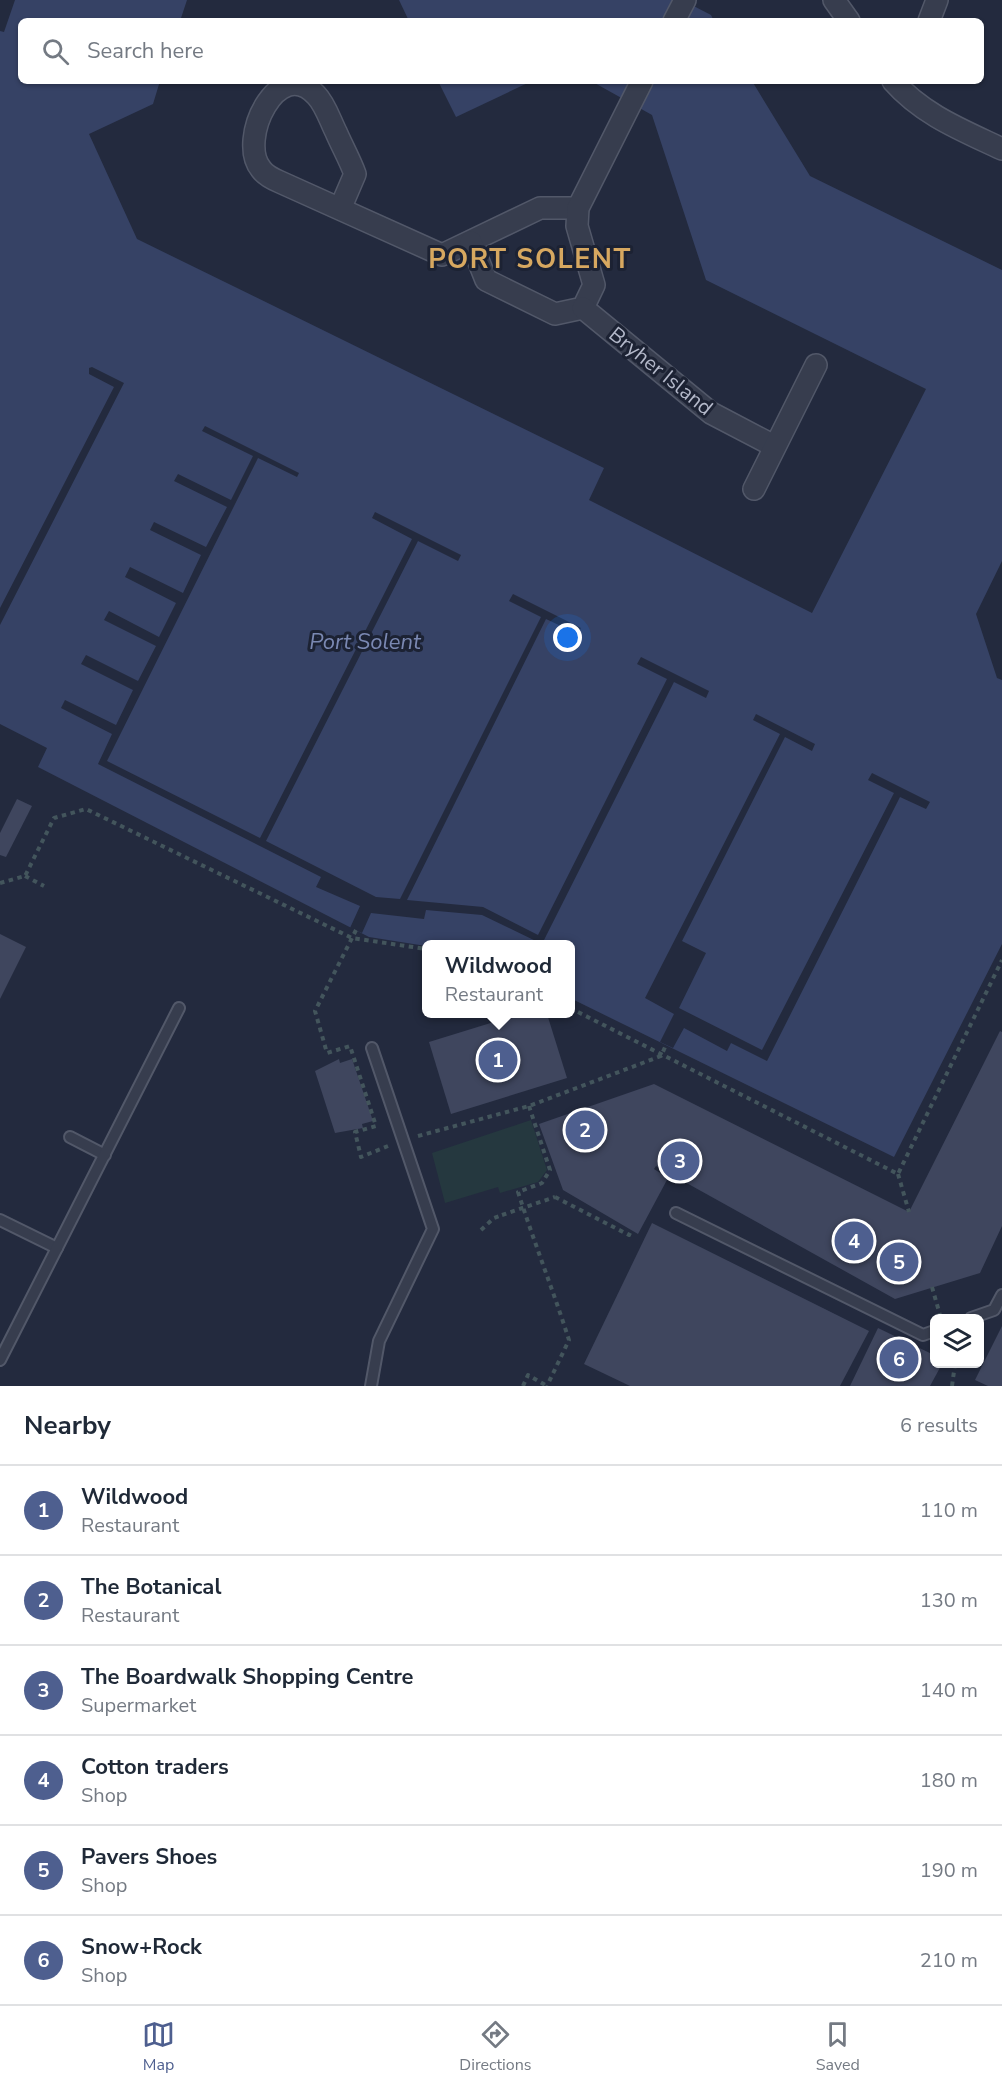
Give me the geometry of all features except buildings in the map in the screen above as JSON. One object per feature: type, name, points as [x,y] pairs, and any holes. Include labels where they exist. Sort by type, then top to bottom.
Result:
[{"type":"street","points":[[675,18],[684,0]]},
{"type":"street","points":[[834,0],[847,18]]},
{"type":"street","points":[[929,18],[937,0]]},
{"type":"street","points":[[471,242],[486,280],[555,314],[583,308],[594,285],[577,226],[578,208],[640,84]]},
{"type":"street","points":[[895,84],[914,103],[932,116],[1002,149]]},
{"type":"street","points":[[340,209],[355,174],[323,105],[309,88],[287,85],[277,90],[259,118],[254,141],[256,161],[261,170],[271,177],[340,209],[442,255],[540,208],[578,208]]},
{"type":"street","name":"Bryher Island","points":[[583,308],[711,413],[774,446]]},
{"type":"street","points":[[754,489],[816,365]]},
{"type":"lane","points":[[0,1360],[179,1008]]},
{"type":"lane","points":[[371,1386],[379,1341],[433,1229],[372,1048]]},
{"type":"lane","points":[[70,1137],[105,1155]]},
{"type":"lane","points":[[676,1213],[923,1335],[930,1332]]},
{"type":"lane","points":[[0,1220],[57,1248]]},
{"type":"lane","points":[[982,1314],[994,1310],[1002,1295]]},
{"type":"path","points":[[25,876],[54,818],[86,809],[352,938],[422,948]]},
{"type":"path","points":[[0,883],[25,876],[44,886]]},
{"type":"path","points":[[356,930],[315,1011],[327,1053],[350,1046],[376,1126],[355,1132],[362,1157],[402,1140],[529,1106],[661,1056],[666,1045]]},
{"type":"path","points":[[909,1212],[898,1174],[1002,960]]},
{"type":"path","points":[[575,1011],[898,1174]]},
{"type":"path","points":[[523,1386],[528,1375],[547,1386],[569,1340],[549,1276],[539,1259],[518,1192],[542,1183],[550,1170],[529,1106]]},
{"type":"path","points":[[481,1230],[494,1218],[555,1197],[629,1235],[631,1231]]},
{"type":"path","points":[[932,1287],[940,1314]]},
{"type":"path","points":[[952,1386],[954,1368]]},
{"type":"shaded area","points":[[531,1120],[547,1170],[538,1182],[500,1193],[498,1187],[445,1203],[432,1153]]},
{"type":"water","name":"Port Solent","points":[[15,0],[187,0],[181,18],[18,18],[18,84],[159,84],[153,104],[89,134],[137,239],[604,468],[589,500],[812,613],[926,389],[706,280],[652,115],[596,84],[754,84],[810,176],[1002,270],[1002,561],[976,614],[997,678],[1002,680],[1002,944],[894,1157],[575,1000],[575,940],[422,940],[422,945],[369,937],[38,767],[47,748],[0,724],[0,31],[4,32]]},
{"type":"water","points":[[399,0],[682,0],[711,15],[712,18],[408,18]]},
{"type":"water","points":[[440,84],[526,84],[456,117]]},
{"type":"pier","points":[[92,367],[124,383],[0,625],[0,608],[114,387],[89,374],[89,368]]},
{"type":"pier","points":[[205,426],[299,473],[297,477],[258,458],[107,761],[260,838],[412,539],[372,518],[375,512],[461,555],[458,561],[418,541],[266,841],[376,897],[400,899],[541,617],[509,601],[513,594],[581,628],[578,634],[546,619],[407,900],[483,907],[538,935],[667,679],[637,664],[641,657],[709,691],[706,698],[674,682],[544,940],[534,940],[482,915],[426,910],[424,919],[371,913],[362,933],[350,928],[360,906],[316,887],[321,877],[98,764],[112,734],[61,708],[65,700],[116,725],[133,690],[81,664],[86,655],[138,681],[156,646],[104,620],[109,611],[159,637],[176,603],[125,577],[130,567],[183,593],[201,555],[150,530],[154,522],[206,547],[227,507],[174,481],[178,474],[231,500],[253,456],[202,431]]},
{"type":"pier","points":[[756,714],[815,744],[812,751],[785,737],[682,941],[706,953],[679,1008],[762,1050],[894,793],[868,780],[872,773],[930,802],[926,809],[900,797],[767,1061],[731,1043],[727,1051],[684,1028],[673,1048],[660,1042],[674,1014],[645,998],[780,734],[753,720]]},
{"type":"place","name":"Wildwood","points":[[498,1060]]},
{"type":"place","name":"The Botanical","points":[[585,1130]]},
{"type":"place","name":"The Boardwalk Shopping Centre","points":[[680,1161]]},
{"type":"place","name":"Cotton traders","points":[[854,1241]]},
{"type":"place","name":"Pavers Shoes","points":[[899,1262]]},
{"type":"place","name":"Snow+Rock","points":[[899,1359]]},
{"type":"district","name":"PORT SOLENT","points":[[530,259]]}]
